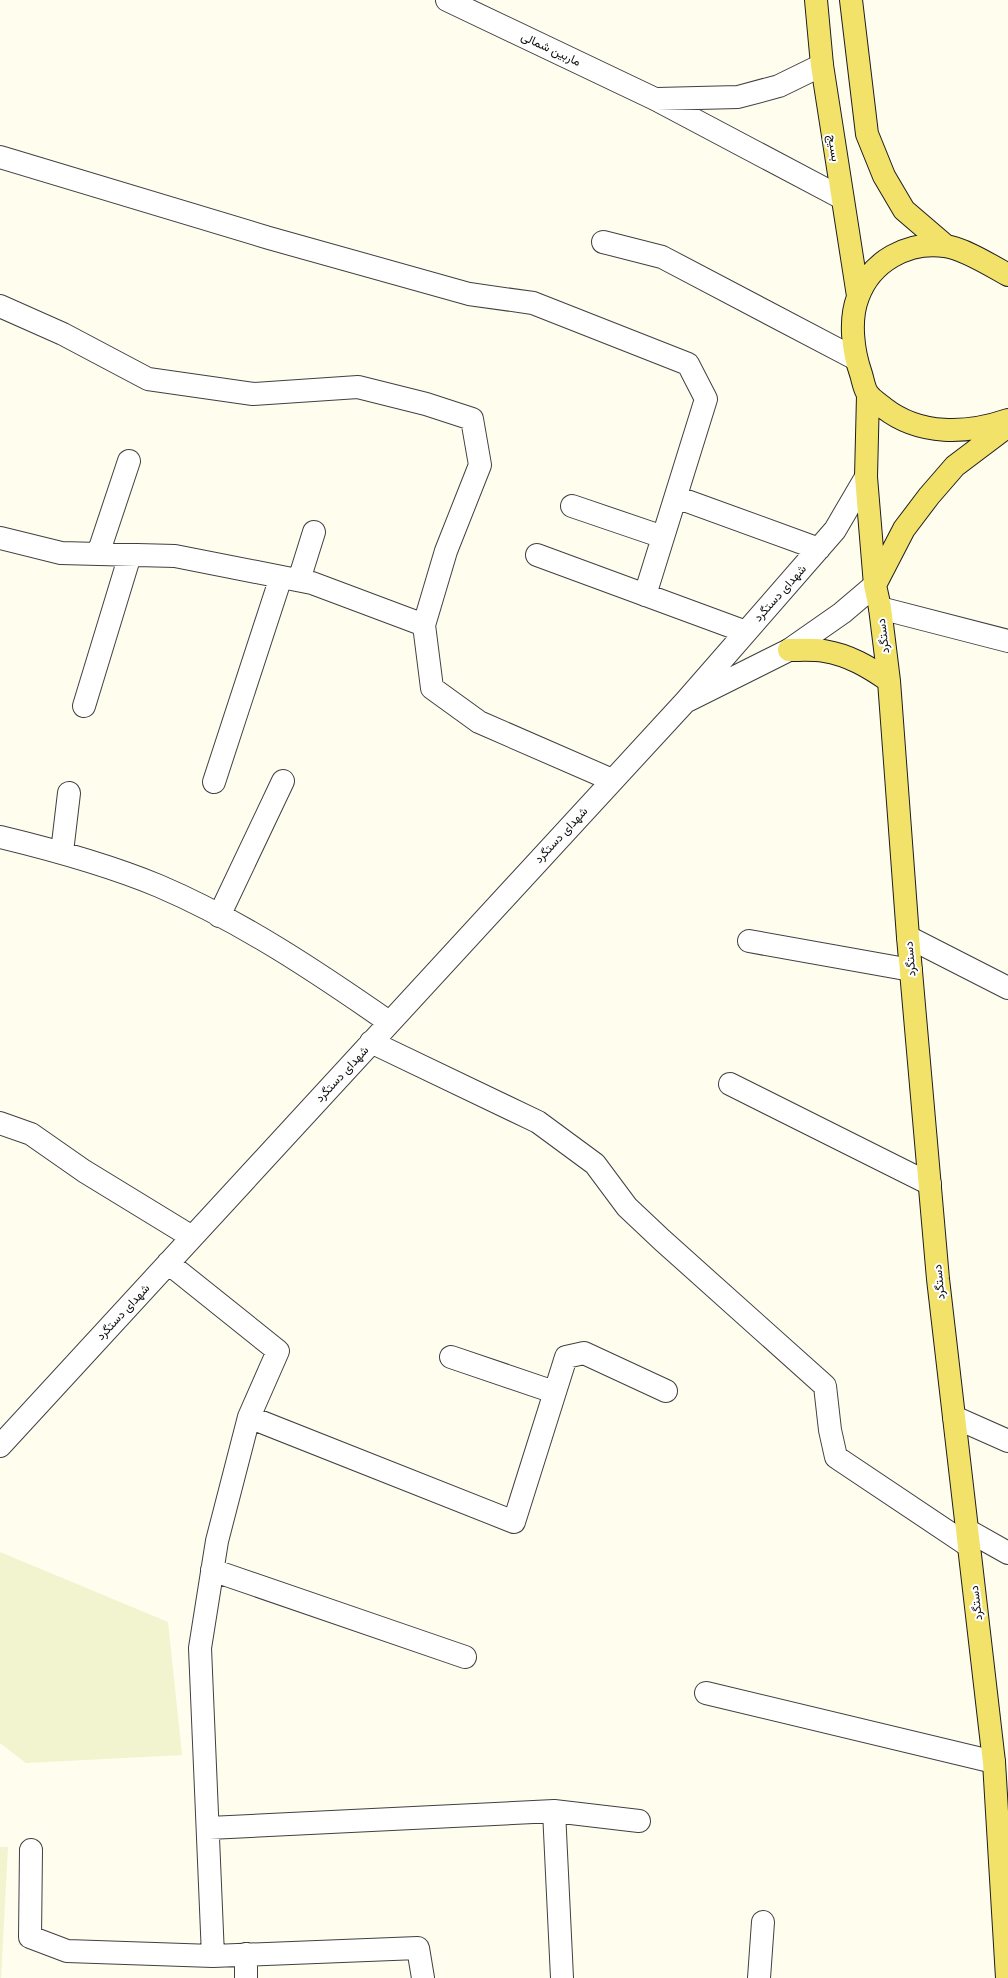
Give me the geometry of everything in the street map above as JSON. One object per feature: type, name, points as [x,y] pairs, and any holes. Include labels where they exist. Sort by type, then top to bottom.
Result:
[{"type":"main road","name":"بسیج","points":[[816,0],[822,65],[858,296]]},
{"type":"main road","points":[[851,0],[867,134],[884,176],[904,210],[946,246],[982,260],[1008,275]]},
{"type":"main road","points":[[946,246],[920,246],[896,253],[875,269],[858,296],[853,329],[856,359],[868,395],[895,417],[922,427],[947,431],[970,430],[1008,420]]},
{"type":"main road","name":"دستگرد","points":[[868,395],[866,476],[875,585],[880,608],[889,681],[908,937],[938,1279],[994,1762],[1007,1978]]},
{"type":"main road","points":[[875,585],[904,529],[929,496],[956,466],[1008,426]]},
{"type":"main road","points":[[790,650],[823,650],[846,657],[866,665],[889,681]]},
{"type":"street","name":"ماربین شمالی","points":[[454,1],[655,99],[842,198]]},
{"type":"street","name":"ماربین شمالی","points":[[655,99],[738,97],[779,86],[822,65]]},
{"type":"street","points":[[0,157],[269,238],[469,294],[533,303],[688,364],[706,399],[645,595]]},
{"type":"street","points":[[603,242],[662,257],[856,359]]},
{"type":"street","points":[[0,306],[63,334],[148,379],[252,394],[358,387],[426,404],[472,419],[480,465],[446,551],[424,624],[432,688],[479,722],[612,780]]},
{"type":"street","points":[[98,554],[129,461]]},
{"type":"street","name":"شهدای دستگرد","points":[[0,1446],[685,702],[835,530],[866,476]]},
{"type":"street","points":[[676,497],[819,549]]},
{"type":"street","points":[[572,506],[663,536]]},
{"type":"street","points":[[214,782],[290,578],[314,532]]},
{"type":"street","points":[[0,538],[61,553],[175,556],[290,578],[312,583],[424,624]]},
{"type":"street","points":[[84,706],[130,555]]},
{"type":"street","points":[[537,555],[746,632]]},
{"type":"street","name":"شهدای دستگرد","points":[[685,702],[790,650],[842,612],[875,585]]},
{"type":"street","points":[[880,608],[1008,641]]},
{"type":"street","points":[[219,916],[283,781]]},
{"type":"street","points":[[62,852],[69,793]]},
{"type":"street","points":[[0,837],[62,852],[159,886],[219,916],[326,978],[389,1022]]},
{"type":"street","points":[[908,937],[1008,988]]},
{"type":"street","points":[[749,941],[911,970]]},
{"type":"street","points":[[371,1042],[538,1122],[595,1164],[633,1212],[826,1386],[830,1430],[836,1457],[968,1538],[1008,1553]]},
{"type":"street","points":[[730,1084],[930,1184]]},
{"type":"street","points":[[0,1123],[31,1134],[84,1171],[192,1237]]},
{"type":"street","points":[[168,1263],[278,1351],[250,1417],[217,1541],[200,1648],[209,1828],[213,1956]]},
{"type":"street","points":[[250,1417],[514,1522],[566,1357],[584,1353],[666,1390]]},
{"type":"street","points":[[451,1357],[554,1392]]},
{"type":"street","points":[[954,1417],[1008,1441]]},
{"type":"street","points":[[212,1570],[465,1657]]},
{"type":"street","points":[[706,1693],[994,1762]]},
{"type":"street","points":[[209,1828],[554,1811],[639,1821]]},
{"type":"street","points":[[554,1811],[562,1978]]},
{"type":"street","points":[[31,1850],[30,1937],[67,1951],[213,1956],[418,1948],[423,1978]]},
{"type":"street","points":[[759,1978],[763,1922]]},
{"type":"street","points":[[246,1954],[246,1978]]},
{"type":"green space","points":[[0,1552],[168,1622],[182,1755],[26,1763],[0,1743]]},
{"type":"green space","points":[[0,1847],[8,1847],[1,1978],[0,1978]]}]
